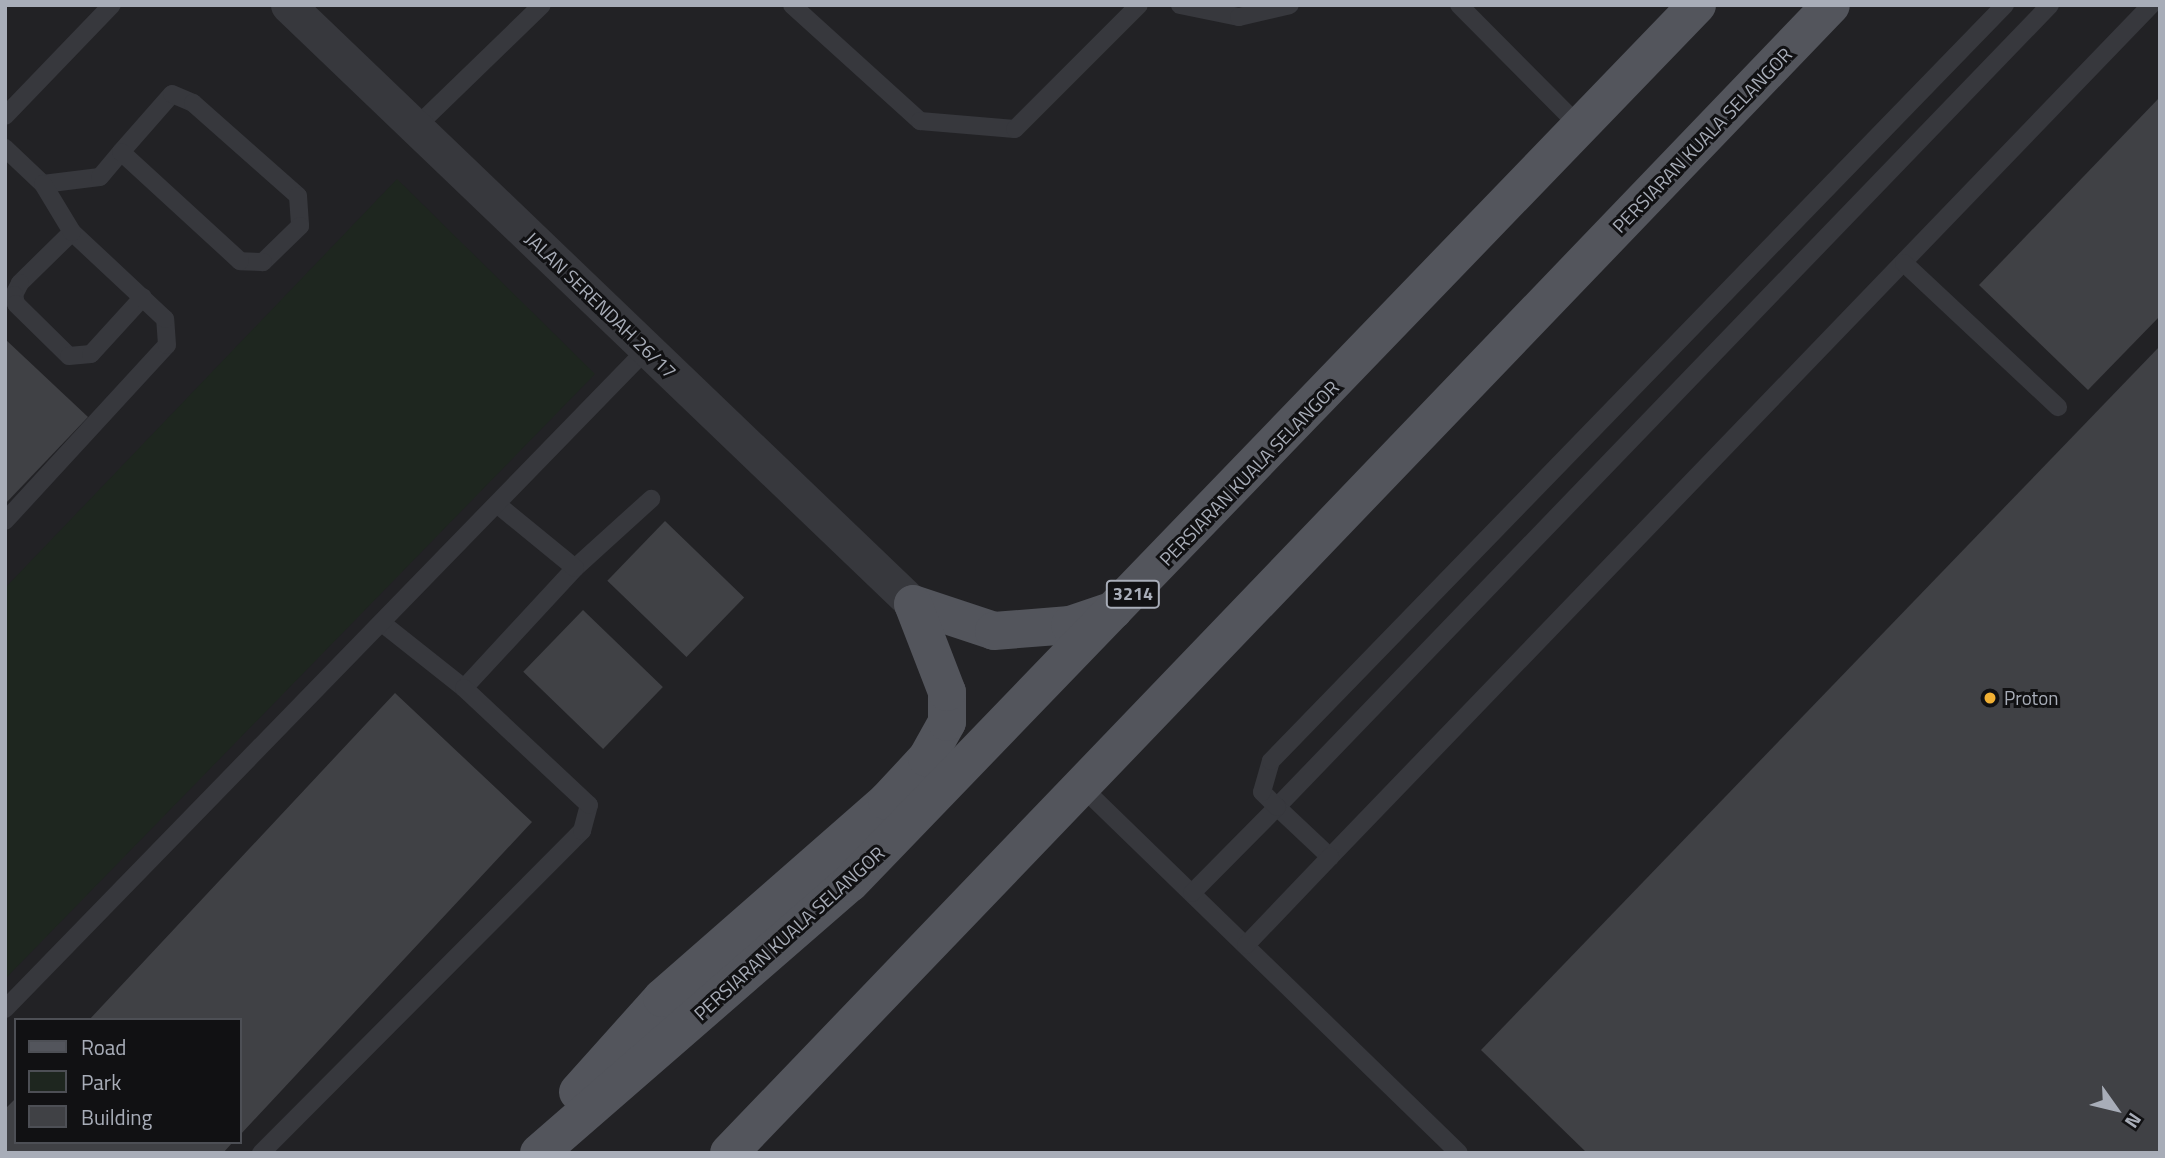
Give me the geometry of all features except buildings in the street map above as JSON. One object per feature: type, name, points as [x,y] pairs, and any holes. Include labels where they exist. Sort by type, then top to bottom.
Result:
[{"type":"main road","name":"PERSIARAN KUALA SELANGOR","points":[[539,1153],[850,884],[1119,608],[1697,5]]},
{"type":"main road","name":"PERSIARAN KUALA SELANGOR","points":[[729,1153],[1831,5]]},
{"type":"main road","points":[[913,604],[994,631],[1070,625],[1119,608]]},
{"type":"main road","points":[[524,1153],[662,998],[887,801],[927,758],[947,722],[947,692],[913,604]]},
{"type":"street","name":"JALAN SERENDAH 26/17","points":[[288,5],[913,604]]},
{"type":"lane","points":[[5,116],[112,5]]},
{"type":"lane","points":[[416,127],[542,5]]},
{"type":"lane","points":[[792,5],[920,121],[1015,130],[1139,5]]},
{"type":"lane","points":[[1180,5],[1239,17],[1290,5]]},
{"type":"lane","points":[[1459,5],[1580,127]]},
{"type":"lane","points":[[1330,857],[1262,792],[1270,761],[2006,5]]},
{"type":"lane","points":[[1192,892],[2050,5]]},
{"type":"lane","points":[[1246,945],[2151,5]]},
{"type":"lane","points":[[43,184],[100,177],[121,152],[172,94],[192,103],[298,196],[300,226],[263,262],[240,261],[121,152]]},
{"type":"lane","points":[[5,148],[43,184],[72,232],[165,319],[167,345],[5,521]]},
{"type":"lane","points":[[72,232],[20,283],[14,295],[16,304],[69,356],[91,354],[143,297]]},
{"type":"lane","points":[[1904,263],[2058,407]]},
{"type":"lane","points":[[5,1009],[647,349]]},
{"type":"lane","points":[[464,688],[575,568],[651,499]]},
{"type":"lane","points":[[498,505],[575,568]]},
{"type":"lane","points":[[261,1153],[582,831],[589,805],[464,688],[382,623]]},
{"type":"lane","points":[[1082,787],[1459,1153]]},
{"type":"shaded area","points":[[5,5],[2160,5],[2160,1153],[5,1153]]},
{"type":"green space","points":[[397,179],[595,374],[5,979],[5,588]]},
{"type":"place","name":"Proton","points":[[1990,698]]}]
